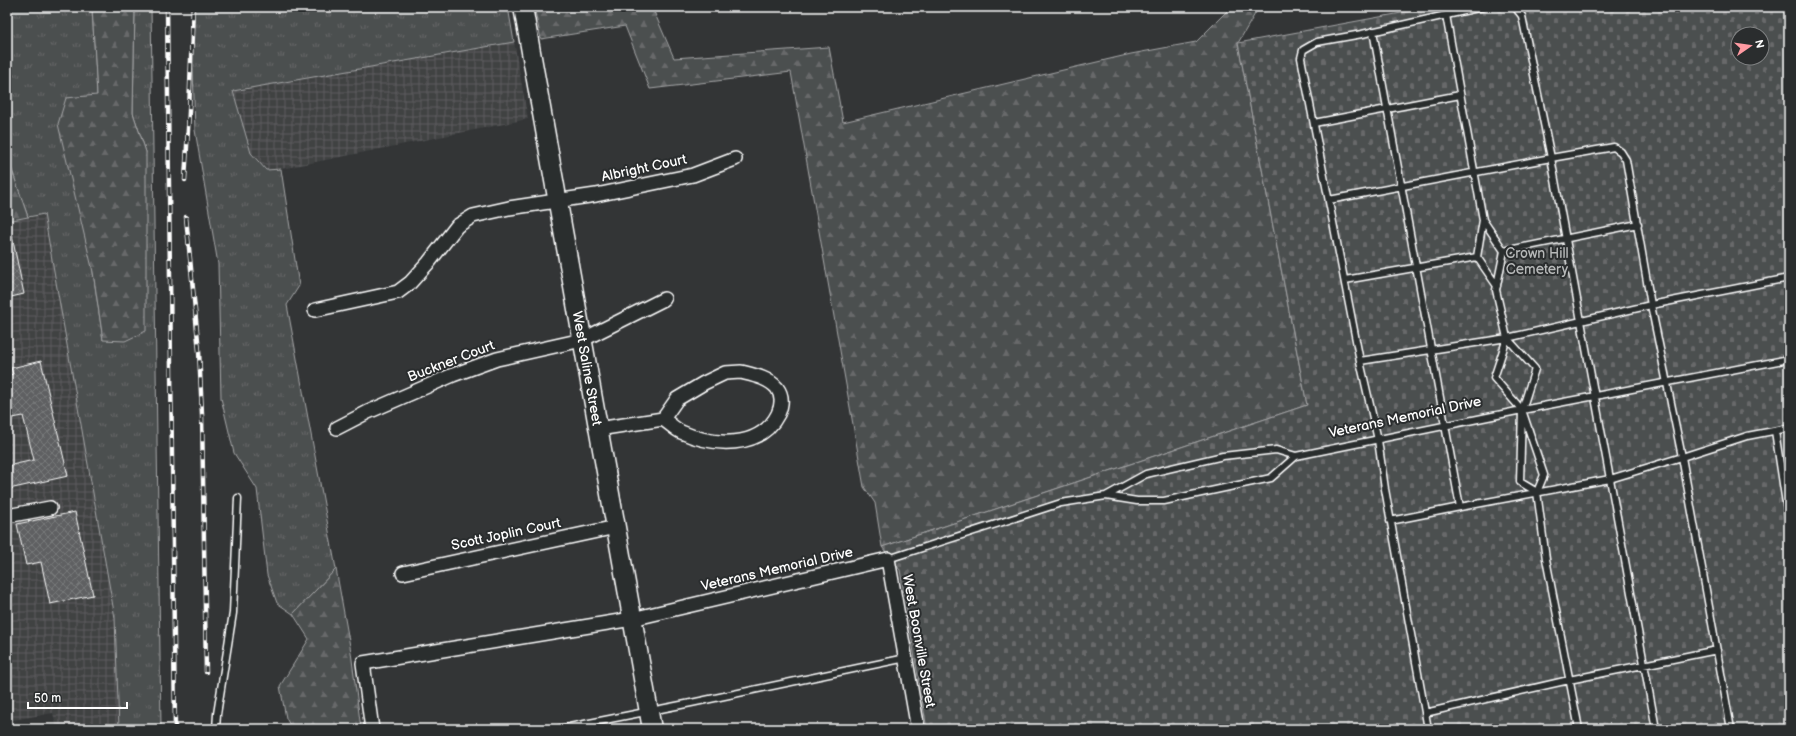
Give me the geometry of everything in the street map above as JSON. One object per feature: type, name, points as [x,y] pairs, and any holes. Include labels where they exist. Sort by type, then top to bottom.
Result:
[{"type":"street","name":"West Saline Street","points":[[523,7],[652,729]]},
{"type":"street","name":"Albright Court","points":[[315,310],[398,292],[410,283],[429,262],[457,226],[474,216],[510,208],[596,195],[692,175],[735,159]]},
{"type":"street","name":"Buckner Court","points":[[337,428],[368,412],[453,375],[497,359],[582,340],[664,299]]},
{"type":"street","points":[[598,429],[663,419],[680,431],[704,440],[722,443],[741,441],[755,437],[773,423],[779,411],[782,398],[776,387],[760,377],[741,372],[725,373],[677,398],[663,419]]},
{"type":"street","points":[[7,516],[50,508]]},
{"type":"street","name":"Scott Joplin Court","points":[[403,573],[616,527]]},
{"type":"street","name":"Veterans Memorial Drive","points":[[372,729],[363,663],[632,618],[888,559]]},
{"type":"street","name":"West Boonville Street","points":[[888,559],[918,729]]},
{"type":"lane","points":[[1428,729],[1390,521],[1378,440],[1360,361],[1302,58],[1303,50],[1317,42],[1482,7]]},
{"type":"lane","points":[[1515,7],[1522,16],[1551,158],[1656,729]]},
{"type":"lane","points":[[1446,15],[1483,220],[1477,257],[1497,286]]},
{"type":"lane","points":[[1373,31],[1460,507]]},
{"type":"lane","points":[[1314,123],[1460,95]]},
{"type":"lane","points":[[1329,200],[1614,147],[1621,152],[1626,160],[1651,305],[1682,457],[1731,729]]},
{"type":"lane","points":[[1483,220],[1504,251],[1496,290],[1507,338],[1535,369],[1522,410],[1520,482],[1537,492]]},
{"type":"lane","points":[[1504,251],[1638,224]]},
{"type":"lane","points":[[1344,280],[1477,257]]},
{"type":"lane","points":[[1360,361],[1507,338],[1651,305],[1789,278]]},
{"type":"lane","points":[[1507,338],[1494,378],[1522,410],[1544,475],[1537,492],[1546,559],[1579,729]]},
{"type":"lane","name":"Veterans Memorial Drive","points":[[888,559],[1061,504],[1106,496],[1146,474],[1223,456],[1276,450],[1296,456],[1522,410],[1789,359]]},
{"type":"lane","points":[[1390,521],[1537,492],[1610,480],[1747,436],[1789,428]]},
{"type":"lane","points":[[1775,431],[1789,524]]},
{"type":"lane","name":"Veterans Memorial Drive","points":[[1106,496],[1137,501],[1171,499],[1271,478],[1296,456]]},
{"type":"lane","points":[[216,729],[233,613],[238,498]]},
{"type":"lane","points":[[1425,713],[1569,680],[1717,650]]},
{"type":"lane","points":[[558,729],[649,712],[906,658]]},
{"type":"shaded area","points":[[514,42],[528,119],[281,169],[266,170],[251,153],[233,90]]},
{"type":"shaded area","points":[[44,214],[115,618],[119,729],[57,729],[53,713],[7,721],[7,221]]},
{"type":"green space","points":[[7,7],[92,7],[97,95],[93,272],[103,340],[146,152],[133,113],[135,7],[151,7],[161,729],[119,729],[115,618],[44,214],[28,217],[7,156]]},
{"type":"green space","points":[[92,7],[135,7],[133,113],[146,152],[146,331],[125,341],[103,340],[93,272],[58,124],[66,98],[97,95]]},
{"type":"green space","points":[[191,7],[508,7],[514,42],[233,91],[251,153],[266,170],[281,169],[299,286],[287,305],[336,569],[293,614],[277,603],[267,575],[257,489],[234,453],[221,398],[218,264],[195,130]]},
{"type":"green space","points":[[534,7],[652,7],[674,58],[829,47],[843,122],[1131,54],[1196,42],[1231,7],[1259,7],[1238,43],[1307,405],[882,547],[875,503],[864,487],[791,72],[650,89],[625,26],[541,39]]},
{"type":"green space","name":"Crown Hill Cemetery","points":[[1434,7],[1789,7],[1789,729],[927,729],[900,570],[882,547],[1307,405],[1238,43]]},
{"type":"green space","points":[[7,156],[28,217],[7,221]]},
{"type":"green space","points":[[336,569],[351,652],[361,729],[292,729],[286,718],[280,686],[309,639],[293,614]]},
{"type":"building","points":[[7,236],[12,236],[24,294],[7,298]]},
{"type":"building","points":[[41,361],[68,476],[9,489],[7,466],[34,460],[23,416],[13,418],[7,392],[7,376],[13,374],[11,368]]},
{"type":"building","points":[[75,512],[93,595],[50,604],[41,562],[26,565],[17,524]]},
{"type":"railway","points":[[167,7],[175,729]]},
{"type":"railway","points":[[185,180],[193,7]]},
{"type":"railway","points":[[186,217],[199,351],[202,414],[206,672]]}]
